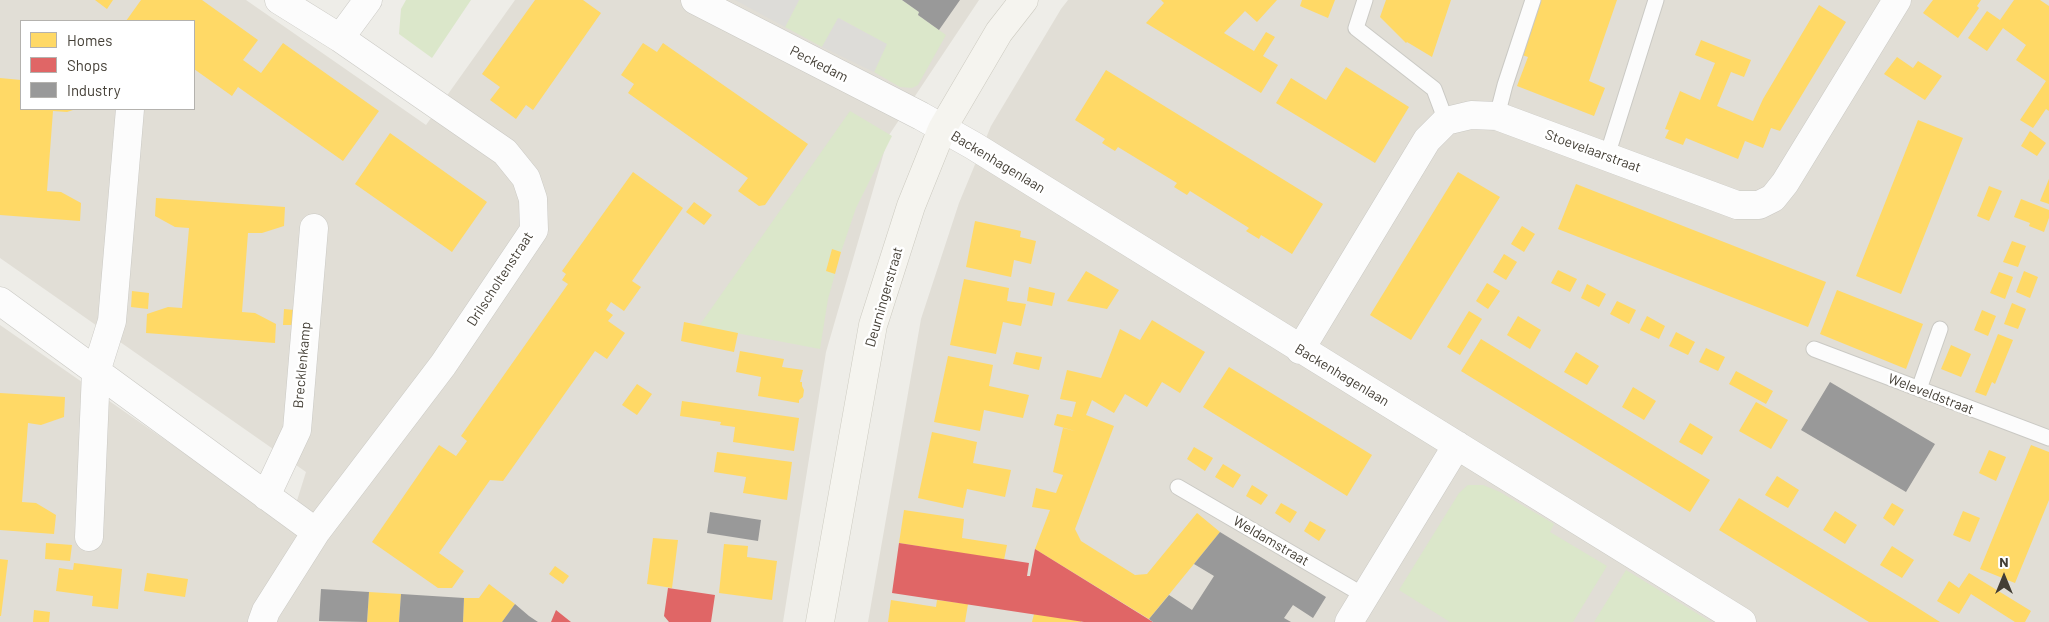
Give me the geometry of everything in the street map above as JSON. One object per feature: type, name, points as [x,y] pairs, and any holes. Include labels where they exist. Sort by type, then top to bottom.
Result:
[{"type":"main road","name":"Deurningerstraat","points":[[820,622],[873,325],[911,206],[942,129],[999,32],[1024,0]]},
{"type":"street","name":"Drilscholtenstraat","points":[[262,622],[266,611],[316,532],[443,365],[534,230],[533,199],[526,178],[505,152],[340,38],[279,0]]},
{"type":"street","points":[[340,38],[368,0]]},
{"type":"street","name":"Peckedam","points":[[695,0],[942,129]]},
{"type":"street","name":"Stoevelaarstraat","points":[[1300,350],[1427,140],[1446,122],[1471,115],[1497,116],[1737,205],[1759,205],[1773,198],[1784,183],[1897,0]]},
{"type":"street","points":[[89,537],[96,372],[112,321],[130,110]]},
{"type":"street","name":"Backenhagenlaan","points":[[942,129],[974,146],[1300,350],[1742,622]]},
{"type":"street","name":"Brecklenkamp","points":[[266,496],[297,430],[314,228]]},
{"type":"street","points":[[0,302],[316,532]]},
{"type":"street","points":[[1349,622],[1457,445]]},
{"type":"lane","points":[[1366,0],[1356,28],[1434,89],[1446,122]]},
{"type":"lane","points":[[1497,116],[1505,85],[1533,0]]},
{"type":"lane","points":[[1606,156],[1656,0]]},
{"type":"lane","points":[[1919,389],[1940,329]]},
{"type":"lane","name":"Weleveldstraat","points":[[1814,349],[2049,438]]},
{"type":"lane","name":"Weldamstraat","points":[[1178,487],[1365,596]]},
{"type":"shaded area","points":[[0,0],[246,0],[426,125],[515,0],[979,0],[889,135],[826,352],[783,622],[0,622],[0,325],[289,526],[306,472],[0,258]]},
{"type":"shaded area","points":[[735,0],[799,0],[785,27]]},
{"type":"shaded area","points":[[1068,0],[2049,0],[2049,622],[868,622],[921,319],[959,203],[991,126]]},
{"type":"shaded area","points":[[838,18],[887,44],[874,72],[822,47]]},
{"type":"green space","points":[[406,0],[471,0],[432,58],[399,34],[401,9]]},
{"type":"green space","points":[[799,0],[902,0],[919,12],[918,15],[946,35],[918,85],[912,88],[900,87],[874,72],[886,44],[839,18],[822,47],[785,27]]},
{"type":"green space","points":[[850,111],[892,136],[856,208],[841,252],[832,249],[826,271],[835,274],[828,299],[820,349],[699,326]]},
{"type":"green space","points":[[1468,485],[1483,485],[1500,492],[1554,524],[1550,532],[1607,566],[1573,622],[1450,622],[1399,590],[1459,493]]},
{"type":"green space","points":[[1626,570],[1711,622],[1594,622]]},
{"type":"building: Homes","points":[[95,0],[113,0],[107,9]]},
{"type":"building: Homes","points":[[141,0],[202,0],[258,40],[243,60],[261,73],[283,43],[379,111],[343,161],[238,87],[232,96],[195,70],[195,20],[127,20]]},
{"type":"building: Homes","points":[[535,0],[583,0],[601,13],[533,110],[526,105],[516,119],[490,100],[500,87],[482,74]]},
{"type":"building: Homes","points":[[1161,0],[1277,0],[1257,22],[1245,11],[1224,33],[1254,51],[1266,32],[1275,37],[1263,56],[1278,65],[1261,93],[1146,23],[1164,3]]},
{"type":"building: Homes","points":[[1302,0],[1335,0],[1328,18],[1300,6]]},
{"type":"building: Homes","points":[[1386,0],[1451,0],[1432,57],[1406,43],[1380,17]]},
{"type":"building: Homes","points":[[1540,0],[1617,0],[1589,81],[1605,88],[1594,116],[1517,86],[1528,57],[1522,55]]},
{"type":"building: Homes","points":[[1933,0],[1981,0],[1977,6],[1979,8],[1958,38],[1923,13]]},
{"type":"building: Homes","points":[[2014,0],[2040,0],[2049,6],[2049,111],[2046,109],[2033,128],[2020,120],[2046,81],[2016,60],[2026,45],[2003,28],[1987,51],[1968,38],[1987,11],[2000,20]]},
{"type":"building: Homes","points":[[1819,5],[1846,22],[1780,131],[1771,128],[1763,148],[1745,141],[1738,159],[1686,138],[1683,145],[1665,138],[1669,130],[1665,129],[1680,91],[1700,100],[1715,63],[1695,55],[1701,40],[1751,60],[1744,77],[1731,72],[1717,106],[1753,121],[1763,99]]},
{"type":"building: Homes","points":[[643,43],[657,52],[663,43],[808,144],[765,205],[759,206],[738,191],[748,178],[628,93],[634,84],[621,75]]},
{"type":"building: Homes","points":[[1897,57],[1913,68],[1918,61],[1942,76],[1925,100],[1884,74]]},
{"type":"building: Homes","points":[[1346,67],[1409,107],[1375,163],[1276,103],[1291,78],[1326,100]]},
{"type":"building: Homes","points":[[1106,70],[1323,204],[1292,254],[1261,235],[1259,239],[1246,231],[1249,228],[1190,191],[1187,195],[1174,187],[1177,183],[1118,147],[1115,151],[1102,143],[1105,139],[1075,120]]},
{"type":"building: Homes","points":[[0,78],[20,80],[20,110],[73,110],[67,112],[53,111],[47,191],[61,192],[81,203],[80,221],[0,215]]},
{"type":"building: Homes","points":[[1918,120],[1963,138],[1901,294],[1856,276]]},
{"type":"building: Homes","points":[[2030,131],[2046,143],[2037,156],[2021,146]]},
{"type":"building: Homes","points":[[390,133],[487,202],[452,252],[355,184]]},
{"type":"building: Homes","points":[[633,172],[683,208],[632,281],[641,287],[624,311],[611,302],[606,310],[613,315],[608,321],[625,333],[607,359],[595,351],[503,481],[490,480],[439,553],[464,571],[452,588],[438,588],[372,542],[439,445],[456,456],[467,441],[461,436],[568,284],[562,280],[566,274],[562,271]]},
{"type":"building: Homes","points":[[1458,172],[1500,197],[1411,340],[1370,315]]},
{"type":"building: Homes","points":[[2049,179],[2049,204],[2040,201]]},
{"type":"building: Homes","points":[[1576,184],[1826,282],[1808,327],[1558,229]]},
{"type":"building: Homes","points":[[1989,186],[2002,191],[1989,221],[1977,216]]},
{"type":"building: Homes","points":[[156,198],[285,207],[284,226],[262,233],[248,233],[242,312],[255,313],[276,324],[275,343],[146,333],[147,314],[168,307],[182,308],[189,228],[175,227],[155,216]]},
{"type":"building: Homes","points":[[2021,199],[2049,210],[2049,218],[2044,232],[2029,226],[2030,223],[2014,217]]},
{"type":"building: Homes","points":[[694,202],[712,215],[704,225],[686,212]]},
{"type":"building: Homes","points":[[975,221],[1021,231],[1020,237],[1036,241],[1031,264],[1014,260],[1011,277],[966,267]]},
{"type":"building: Homes","points":[[1522,226],[1535,234],[1524,252],[1511,244]]},
{"type":"building: Homes","points":[[2012,241],[2026,246],[2018,267],[2003,262]]},
{"type":"building: Homes","points":[[832,249],[841,252],[835,274],[826,271]]},
{"type":"building: Homes","points":[[1504,254],[1517,262],[1506,280],[1493,272]]},
{"type":"building: Homes","points":[[1558,270],[1577,279],[1570,292],[1551,283]]},
{"type":"building: Homes","points":[[1086,271],[1119,290],[1107,309],[1067,301]]},
{"type":"building: Homes","points":[[2024,271],[2038,277],[2030,298],[2016,292]]},
{"type":"building: Homes","points":[[1999,272],[2013,277],[2005,299],[1990,293]]},
{"type":"building: Homes","points":[[964,279],[1009,288],[1007,301],[1026,304],[1021,326],[1003,322],[996,354],[950,345]]},
{"type":"building: Homes","points":[[1487,283],[1500,291],[1488,309],[1476,301]]},
{"type":"building: Homes","points":[[1587,284],[1606,294],[1599,307],[1581,298]]},
{"type":"building: Homes","points":[[1029,287],[1055,293],[1052,306],[1027,301]]},
{"type":"building: Homes","points":[[1837,290],[1923,324],[1906,369],[1820,334]]},
{"type":"building: Homes","points":[[132,291],[149,293],[148,309],[131,307]]},
{"type":"building: Homes","points":[[1617,301],[1636,310],[1629,324],[1610,314]]},
{"type":"building: Homes","points":[[2012,303],[2026,309],[2018,329],[2004,324]]},
{"type":"building: Homes","points":[[284,309],[294,310],[292,325],[283,325]]},
{"type":"building: Homes","points":[[1982,310],[1996,316],[1988,336],[1974,330]]},
{"type":"building: Homes","points":[[1469,311],[1482,319],[1460,355],[1447,347]]},
{"type":"building: Homes","points":[[1518,316],[1541,330],[1530,349],[1507,335]]},
{"type":"building: Homes","points":[[1647,316],[1665,326],[1659,339],[1640,330]]},
{"type":"building: Homes","points":[[1152,320],[1205,352],[1180,393],[1162,382],[1147,407],[1125,394],[1114,413],[1092,400],[1086,415],[1114,426],[1075,529],[1081,541],[1135,575],[1147,574],[1197,513],[1220,532],[1149,619],[1035,549],[1050,510],[1032,507],[1036,488],[1056,493],[1063,475],[1053,472],[1063,428],[1075,431],[1054,425],[1057,414],[1072,417],[1076,402],[1060,399],[1067,370],[1101,378],[1120,329],[1140,340]]},
{"type":"building: Homes","points":[[684,322],[738,333],[734,352],[681,341]]},
{"type":"building: Homes","points":[[1676,332],[1695,342],[1688,355],[1669,346]]},
{"type":"building: Homes","points":[[1998,334],[2013,340],[1995,384],[1992,382],[1986,396],[1975,392]]},
{"type":"building: Homes","points":[[1481,339],[1710,480],[1690,512],[1461,371]]},
{"type":"building: Homes","points":[[1951,345],[1971,354],[1961,377],[1941,369]]},
{"type":"building: Homes","points":[[1706,348],[1725,357],[1718,371],[1699,362]]},
{"type":"building: Homes","points":[[740,351],[784,359],[782,367],[803,370],[800,382],[802,382],[804,390],[803,397],[799,400],[799,403],[758,396],[761,377],[736,372]]},
{"type":"building: Homes","points":[[1016,352],[1042,357],[1039,370],[1013,364]]},
{"type":"building: Homes","points":[[1576,352],[1599,366],[1587,385],[1564,372]]},
{"type":"building: Homes","points":[[948,356],[993,365],[989,386],[1029,395],[1023,418],[984,410],[980,431],[934,422]]},
{"type":"building: Homes","points":[[1229,367],[1372,455],[1347,496],[1203,407]]},
{"type":"building: Homes","points":[[1736,371],[1773,391],[1766,404],[1729,384]]},
{"type":"building: Homes","points":[[637,384],[652,394],[637,415],[622,405]]},
{"type":"building: Homes","points":[[1633,387],[1656,401],[1644,420],[1622,407]]},
{"type":"building: Homes","points":[[0,393],[65,397],[64,417],[41,425],[28,423],[22,502],[36,503],[56,515],[54,534],[0,530]]},
{"type":"building: Homes","points":[[682,401],[799,418],[794,451],[733,442],[735,427],[720,425],[721,422],[680,416]]},
{"type":"building: Homes","points":[[1756,402],[1788,420],[1771,449],[1739,431]]},
{"type":"building: Homes","points":[[1690,423],[1713,437],[1702,455],[1679,442]]},
{"type":"building: Homes","points":[[932,432],[977,442],[973,463],[1011,470],[1005,497],[967,489],[963,508],[918,498]]},
{"type":"building: Homes","points":[[2031,445],[2049,452],[2049,500],[2015,583],[1980,569]]},
{"type":"building: Homes","points":[[1194,447],[1213,458],[1205,471],[1187,459]]},
{"type":"building: Homes","points":[[1989,450],[2006,457],[1996,481],[1979,473]]},
{"type":"building: Homes","points":[[717,452],[792,462],[787,500],[743,493],[746,477],[714,472]]},
{"type":"building: Homes","points":[[1223,464],[1241,475],[1233,488],[1215,477]]},
{"type":"building: Homes","points":[[1777,476],[1799,490],[1788,508],[1765,495]]},
{"type":"building: Homes","points":[[1252,485],[1268,495],[1261,505],[1246,496]]},
{"type":"building: Homes","points":[[1739,498],[1940,622],[1869,622],[1719,530]]},
{"type":"building: Homes","points":[[1281,503],[1297,512],[1290,523],[1275,513]]},
{"type":"building: Homes","points":[[1892,503],[1904,510],[1894,526],[1883,518]]},
{"type":"building: Homes","points":[[904,510],[964,519],[962,538],[1007,545],[1004,560],[899,543]]},
{"type":"building: Homes","points":[[1835,511],[1857,525],[1845,544],[1823,530]]},
{"type":"building: Homes","points":[[1963,511],[1980,518],[1970,542],[1953,535]]},
{"type":"building: Homes","points":[[1310,521],[1326,530],[1319,541],[1304,531]]},
{"type":"building: Homes","points":[[653,538],[678,540],[672,588],[647,584]]},
{"type":"building: Homes","points":[[46,543],[72,545],[70,561],[45,559]]},
{"type":"building: Homes","points":[[724,544],[748,546],[747,557],[777,561],[772,600],[719,593]]},
{"type":"building: Homes","points":[[1892,546],[1914,560],[1902,578],[1880,565]]},
{"type":"building: Homes","points":[[0,559],[8,560],[1,616],[0,616]]},
{"type":"building: Homes","points":[[74,563],[122,569],[118,609],[92,606],[93,596],[56,591],[59,568],[73,570]]},
{"type":"building: Homes","points":[[555,566],[569,576],[563,584],[549,574]]},
{"type":"building: Homes","points":[[147,573],[188,579],[185,597],[144,591]]},
{"type":"building: Homes","points":[[1969,573],[2031,611],[2025,622],[2015,622],[1971,594],[1959,614],[1937,601],[1949,581],[1959,588]]},
{"type":"building: Homes","points":[[489,584],[515,604],[502,622],[463,622],[464,598],[479,598]]},
{"type":"building: Homes","points":[[369,592],[401,594],[399,622],[367,622]]},
{"type":"building: Homes","points":[[891,600],[936,607],[937,600],[968,604],[965,622],[888,622]]},
{"type":"building: Homes","points":[[34,610],[50,612],[49,622],[33,622]]},
{"type":"building: Homes","points":[[1034,614],[1081,621],[1081,622],[1032,622]]},
{"type":"building: Shops","points":[[899,543],[1029,563],[1027,576],[1030,576],[1035,549],[1153,622],[1084,622],[892,593]]},
{"type":"building: Shops","points":[[668,588],[715,595],[711,622],[669,622],[664,616]]},
{"type":"building: Shops","points":[[556,610],[571,622],[551,622]]},
{"type":"building: Industry","points":[[902,0],[960,0],[939,30],[918,15],[919,12]]},
{"type":"building: Industry","points":[[1830,382],[1935,444],[1906,492],[1801,430]]},
{"type":"building: Industry","points":[[710,512],[761,520],[758,541],[707,533]]},
{"type":"building: Industry","points":[[1220,532],[1326,597],[1313,618],[1293,605],[1284,618],[1291,622],[1153,622],[1149,619],[1169,595],[1192,610],[1214,576],[1194,564]]},
{"type":"building: Industry","points":[[321,589],[369,592],[367,622],[319,621]]},
{"type":"building: Industry","points":[[401,594],[464,598],[463,622],[399,622]]},
{"type":"building: Industry","points":[[515,604],[529,616],[538,622],[502,622]]}]
